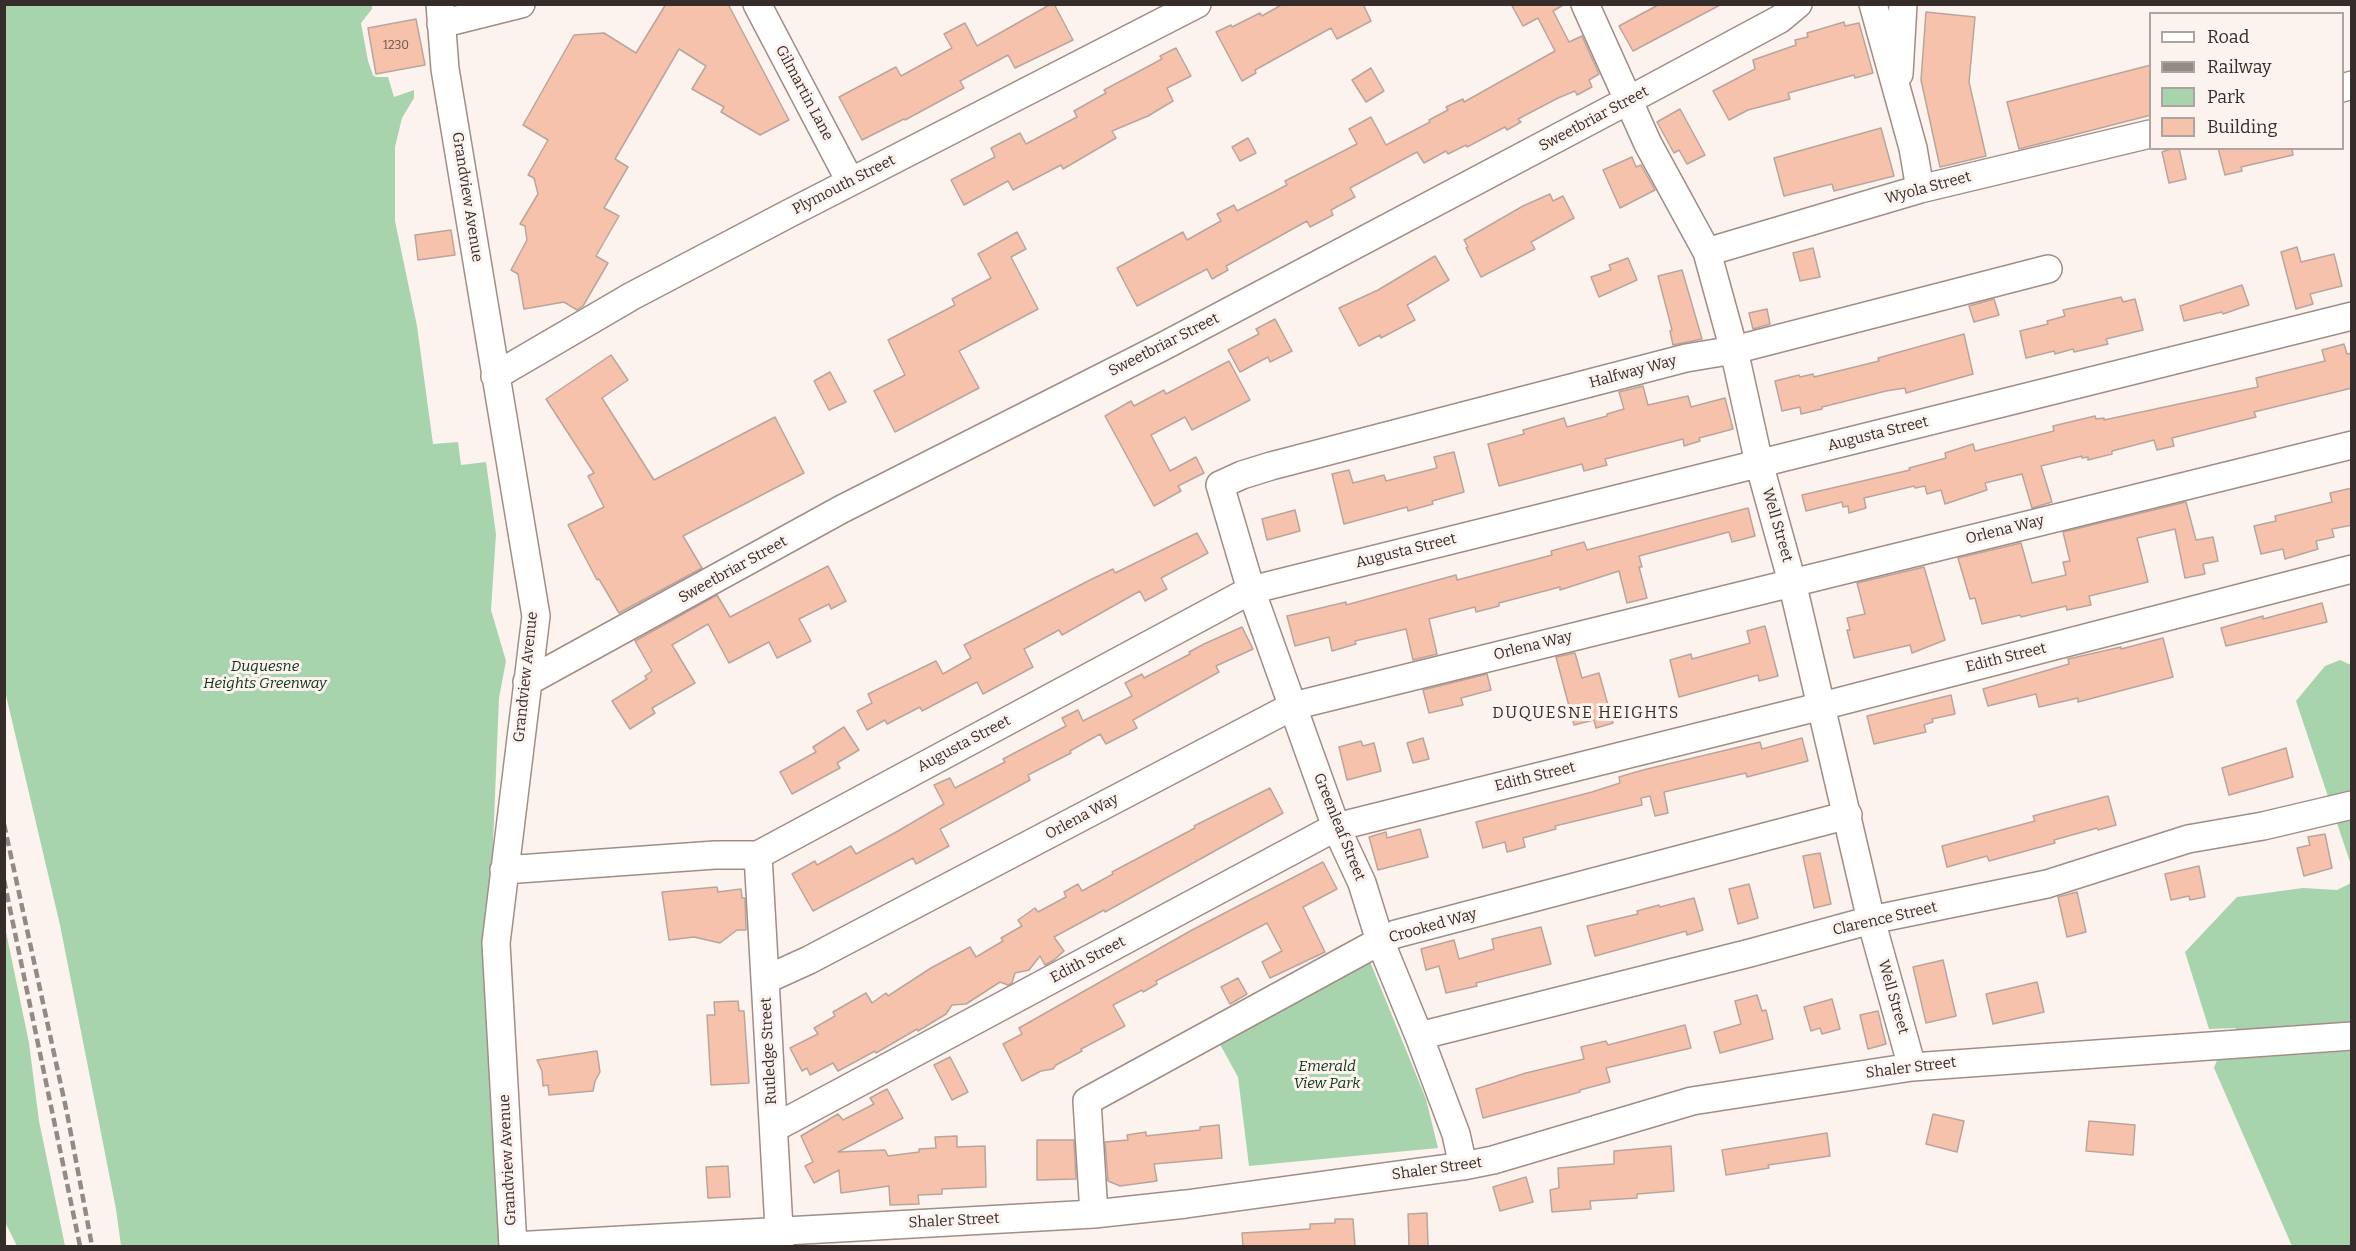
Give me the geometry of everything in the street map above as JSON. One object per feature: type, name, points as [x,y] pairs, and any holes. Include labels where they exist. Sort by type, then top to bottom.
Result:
[{"type":"street","points":[[441,14],[521,4]]},
{"type":"street","name":"Gilmartin Lane","points":[[757,4],[850,181]]},
{"type":"street","name":"Plymouth Street","points":[[495,376],[632,296],[850,181],[1197,4]]},
{"type":"street","name":"Well Street","points":[[1585,4],[1653,154],[1707,252],[1734,350],[1759,464],[1792,582],[1871,920],[1912,1067]]},
{"type":"street","name":"Sweetbriar Street","points":[[527,682],[842,509],[1160,348],[1780,20],[1798,4]]},
{"type":"street","points":[[1873,4],[1913,148],[1920,189]]},
{"type":"street","points":[[1898,96],[1903,4]]},
{"type":"street","name":"Grandview Avenue","points":[[441,14],[445,69],[461,152],[495,376],[536,616],[496,943],[513,1246]]},
{"type":"street","name":"Wyola Street","points":[[1707,252],[1920,189],[2149,134]]},
{"type":"street","name":"Halfway Way","points":[[1220,485],[1271,466],[1686,358],[1734,350],[2048,269]]},
{"type":"street","name":"Augusta Street","points":[[504,870],[715,855],[758,855],[1251,590],[2352,316]]},
{"type":"street","name":"Orlena Way","points":[[765,980],[809,960],[1293,706],[2352,445]]},
{"type":"street","name":"Greenleaf Street","points":[[1220,485],[1251,590],[1336,827],[1362,883],[1380,941],[1456,1134],[1463,1166]]},
{"type":"street","name":"Edith Street","points":[[774,1128],[1336,827],[2352,569]]},
{"type":"street","name":"Clarence Street","points":[[1419,1036],[1750,953],[1871,920],[2047,884],[2188,839],[2262,826],[2352,805]]},
{"type":"street","name":"Crooked Way","points":[[1094,1214],[1087,1101],[1380,941],[1396,934],[1848,815]]},
{"type":"street","name":"Rutledge Street","points":[[758,855],[780,1238]]},
{"type":"street","name":"Shaler Street","points":[[513,1246],[780,1238],[1094,1214],[1186,1204],[1463,1166],[1493,1160],[1692,1101],[1912,1067],[2352,1036]]},
{"type":"green space","name":"Duquesne Heights Greenway","points":[[4,5],[372,5],[372,9],[361,23],[373,75],[388,77],[394,97],[414,90],[414,98],[402,118],[395,147],[395,221],[417,326],[433,444],[458,442],[461,465],[486,462],[496,534],[491,610],[506,661],[499,698],[488,967],[506,1246],[121,1246],[116,1209],[60,925],[5,691]]},
{"type":"green space","points":[[2340,660],[2351,665],[2351,865],[2296,701],[2325,666]]},
{"type":"green space","points":[[2351,883],[2351,1023],[2235,1031],[2236,1028],[2209,1029],[2185,952],[2237,897],[2303,888],[2337,890]]},
{"type":"green space","points":[[5,927],[29,1043],[39,1121],[65,1246],[17,1246],[5,1222]]},
{"type":"green space","name":"Emerald View Park","points":[[1369,959],[1426,1099],[1438,1148],[1249,1166],[1238,1077],[1217,1039]]},
{"type":"green space","points":[[2351,1051],[2351,1246],[2292,1246],[2214,1068],[2217,1060]]},
{"type":"building","points":[[666,4],[728,4],[789,120],[760,135],[721,112],[724,107],[692,89],[706,66],[679,49],[615,159],[628,167],[604,208],[619,216],[596,256],[608,263],[583,306],[577,310],[564,302],[524,309],[518,274],[511,270],[527,240],[525,226],[520,224],[538,194],[534,178],[528,175],[548,140],[523,125],[574,35],[604,33],[636,53]]},
{"type":"building","points":[[1054,4],[1073,40],[1015,68],[1008,55],[960,81],[964,88],[862,140],[839,97],[896,67],[901,76],[952,48],[944,34],[965,23],[977,46]]},
{"type":"building","points":[[1283,4],[1363,4],[1371,21],[1337,39],[1331,28],[1255,70],[1256,73],[1242,81],[1216,32],[1260,13],[1262,16]]},
{"type":"building","points":[[1511,4],[1565,4],[1553,11],[1569,42],[1582,36],[1599,74],[1589,80],[1592,87],[1577,95],[1575,91],[1558,98],[1518,119],[1521,122],[1507,130],[1505,127],[1467,147],[1466,145],[1448,154],[1446,151],[1424,163],[1417,152],[1350,188],[1355,197],[1331,210],[1333,215],[1310,227],[1307,221],[1226,266],[1228,270],[1212,279],[1207,269],[1137,306],[1117,268],[1183,232],[1187,240],[1221,221],[1217,214],[1234,205],[1237,211],[1287,185],[1285,181],[1357,144],[1349,129],[1371,117],[1386,145],[1430,122],[1429,120],[1448,110],[1446,107],[1463,99],[1464,102],[1555,51],[1538,18],[1523,26]]},
{"type":"building","points":[[1660,4],[1722,4],[1633,51],[1619,26]]},
{"type":"building","points":[[1926,12],[1975,17],[1969,82],[1986,156],[1940,167],[1921,80]]},
{"type":"building","points":[[416,19],[425,65],[376,74],[368,28]]},
{"type":"building","points":[[1844,22],[1845,26],[1859,23],[1873,73],[1855,78],[1854,75],[1788,93],[1790,99],[1748,110],[1729,120],[1713,91],[1755,69],[1753,60],[1796,45],[1795,40],[1808,37],[1807,33]]},
{"type":"building","points":[[1176,48],[1191,76],[1167,88],[1173,101],[1148,116],[1112,131],[1116,138],[1063,169],[1061,165],[1013,190],[1008,181],[964,205],[951,180],[995,157],[991,148],[1020,133],[1026,144],[1077,117],[1074,111],[1106,93],[1104,90],[1162,59],[1160,56]]},
{"type":"building","points":[[2149,66],[2149,116],[2019,149],[2007,102]]},
{"type":"building","points":[[1371,68],[1384,91],[1366,102],[1352,80]]},
{"type":"building","points":[[1680,109],[1705,155],[1687,164],[1679,150],[1674,153],[1657,122]]},
{"type":"building","points":[[1881,128],[1894,176],[1834,191],[1832,184],[1784,196],[1774,158]]},
{"type":"building","points":[[1248,138],[1256,153],[1240,161],[1232,147]]},
{"type":"building","points":[[2179,150],[2186,179],[2169,183],[2162,152]]},
{"type":"building","points":[[2219,150],[2292,150],[2293,155],[2241,167],[2242,171],[2225,175]]},
{"type":"building","points":[[1632,157],[1636,167],[1641,165],[1655,190],[1620,208],[1603,170]]},
{"type":"building","points":[[1550,194],[1553,201],[1563,196],[1574,218],[1531,242],[1535,249],[1481,277],[1464,240],[1523,206]]},
{"type":"building","points":[[451,230],[455,255],[418,260],[415,235]]},
{"type":"building","points":[[1017,232],[1026,249],[1011,257],[1038,309],[959,351],[979,388],[895,432],[874,391],[905,375],[888,340],[955,305],[952,299],[991,278],[978,254]]},
{"type":"building","points":[[2297,247],[2301,262],[2334,254],[2342,286],[2310,294],[2313,304],[2296,309],[2281,252]]},
{"type":"building","points":[[1813,248],[1820,277],[1800,281],[1793,253]]},
{"type":"building","points":[[1435,256],[1449,280],[1407,305],[1415,320],[1381,338],[1380,335],[1359,346],[1339,308],[1378,290]]},
{"type":"building","points":[[1628,258],[1637,280],[1599,297],[1591,277],[1611,270],[1609,265]]},
{"type":"building","points":[[1682,270],[1702,339],[1673,345],[1670,331],[1672,330],[1658,276]]},
{"type":"building","points":[[2242,285],[2249,305],[2223,314],[2222,312],[2184,321],[2180,306]]},
{"type":"building","points":[[2121,297],[2123,302],[2135,299],[2143,330],[2106,339],[2108,344],[2074,352],[2073,349],[2055,354],[2054,351],[2026,358],[2020,331],[2048,324],[2047,321],[2065,316],[2063,310]]},
{"type":"building","points":[[1994,299],[1999,315],[1974,322],[1969,306]]},
{"type":"building","points":[[1767,309],[1770,324],[1753,329],[1749,313]]},
{"type":"building","points":[[1275,319],[1292,351],[1270,362],[1268,357],[1240,372],[1228,350],[1259,334],[1256,329]]},
{"type":"building","points":[[1964,334],[1973,374],[1906,393],[1905,388],[1886,391],[1801,414],[1800,407],[1782,411],[1775,381],[1799,375],[1800,377],[1813,374],[1814,377],[1879,361],[1878,358]]},
{"type":"building","points":[[2344,344],[2347,354],[2352,353],[2352,388],[2254,412],[2256,417],[2172,438],[2174,446],[2157,450],[2154,440],[2088,460],[2088,457],[2082,458],[2082,456],[2041,466],[2052,502],[2032,508],[2022,474],[1985,483],[1987,490],[1945,504],[1941,490],[1927,494],[1925,486],[1915,488],[1914,486],[1864,498],[1866,508],[1849,513],[1848,506],[1843,507],[1842,502],[1806,511],[1802,495],[1910,470],[1909,468],[1946,458],[1945,453],[1973,444],[1975,451],[2054,431],[2053,426],[2095,416],[2096,419],[2104,418],[2104,420],[2258,387],[2256,378],[2325,361],[2322,350]]},
{"type":"building","points":[[611,355],[628,380],[602,398],[654,480],[775,417],[804,473],[683,536],[702,568],[619,613],[599,579],[597,580],[568,525],[604,507],[588,476],[594,473],[546,399]]},
{"type":"building","points":[[1229,361],[1250,400],[1192,430],[1185,417],[1151,435],[1170,471],[1196,457],[1204,473],[1178,486],[1181,491],[1154,506],[1105,416],[1131,401],[1134,406],[1164,390],[1166,394]]},
{"type":"building","points":[[830,372],[846,402],[829,410],[814,381]]},
{"type":"building","points":[[1643,386],[1648,405],[1688,396],[1691,407],[1725,398],[1733,429],[1699,438],[1700,441],[1684,446],[1683,439],[1605,459],[1607,465],[1584,471],[1582,464],[1499,486],[1488,444],[1524,434],[1523,430],[1564,418],[1567,427],[1607,416],[1607,414],[1624,409],[1619,392]]},
{"type":"building","points":[[1454,452],[1464,492],[1408,511],[1407,507],[1344,524],[1332,474],[1349,470],[1353,483],[1384,475],[1386,481],[1437,468],[1434,457]]},
{"type":"building","points":[[2352,488],[2352,525],[2332,529],[2334,537],[2316,541],[2318,549],[2285,559],[2283,549],[2261,554],[2254,526],[2276,521],[2275,516],[2332,502],[2330,493]]},
{"type":"building","points":[[2186,502],[2196,540],[2213,537],[2218,561],[2203,564],[2205,574],[2185,578],[2175,529],[2137,538],[2148,582],[2089,596],[2091,605],[2067,610],[2066,606],[1982,624],[1975,598],[1970,599],[1958,558],[2021,543],[2032,583],[2066,575],[2063,562],[2070,561],[2063,532]]},
{"type":"building","points":[[1748,508],[1755,536],[1732,542],[1729,532],[1639,556],[1642,567],[1639,567],[1647,598],[1627,603],[1619,571],[1560,590],[1560,587],[1499,603],[1499,606],[1476,612],[1475,607],[1429,619],[1437,654],[1413,660],[1406,629],[1355,641],[1356,644],[1332,651],[1329,637],[1295,646],[1287,616],[1346,602],[1346,605],[1456,575],[1457,580],[1552,555],[1551,551],[1584,542],[1587,550]]},
{"type":"building","points":[[1295,510],[1300,531],[1267,540],[1262,519]]},
{"type":"building","points":[[1197,533],[1208,553],[1161,578],[1167,589],[1145,601],[1140,591],[1062,635],[1059,630],[1024,649],[1033,667],[983,694],[977,682],[922,711],[920,707],[887,724],[885,720],[867,730],[857,711],[872,703],[868,694],[936,661],[943,674],[971,658],[964,645],[1090,580],[1113,569],[1115,573]]},
{"type":"building","points":[[828,566],[846,601],[831,609],[829,604],[799,619],[811,641],[777,658],[769,642],[729,663],[708,624],[672,645],[695,683],[652,708],[655,713],[630,729],[612,701],[647,679],[645,676],[652,671],[635,641],[717,595],[730,617]]},
{"type":"building","points":[[1924,567],[1945,640],[1912,653],[1910,645],[1854,658],[1847,630],[1850,630],[1847,618],[1865,614],[1857,583]]},
{"type":"building","points":[[2322,603],[2327,622],[2226,646],[2221,628]]},
{"type":"building","points":[[1765,626],[1778,676],[1759,681],[1758,675],[1679,697],[1670,660],[1691,654],[1692,659],[1750,643],[1747,631]]},
{"type":"building","points":[[1242,627],[1253,649],[1216,666],[1219,672],[1133,720],[1137,728],[1106,744],[1100,734],[1070,751],[1071,753],[1028,775],[1030,780],[940,829],[949,846],[916,864],[913,858],[813,911],[792,874],[815,861],[817,865],[851,846],[856,854],[898,831],[944,804],[934,785],[950,778],[955,788],[1005,762],[1003,759],[1066,726],[1062,718],[1078,710],[1083,721],[1132,696],[1125,683],[1142,674],[1144,678],[1204,644]]},
{"type":"building","points":[[2163,638],[2173,677],[2078,702],[2078,698],[2039,707],[2036,694],[1988,706],[1983,689],[2069,664],[2068,659]]},
{"type":"building","points":[[1575,653],[1582,678],[1599,673],[1613,723],[1596,728],[1594,720],[1574,725],[1556,657]]},
{"type":"building","points":[[1487,674],[1491,690],[1461,698],[1463,705],[1429,713],[1423,690]]},
{"type":"building","points":[[1951,695],[1955,714],[1932,719],[1933,722],[1924,725],[1926,732],[1874,744],[1867,716]]},
{"type":"building","points":[[844,727],[859,750],[837,763],[840,768],[792,794],[780,772],[816,752],[813,747]]},
{"type":"building","points":[[1423,738],[1429,759],[1413,763],[1407,743]]},
{"type":"building","points":[[1802,738],[1808,761],[1747,777],[1746,773],[1664,792],[1668,813],[1655,816],[1650,796],[1641,798],[1642,805],[1555,826],[1556,829],[1523,838],[1525,847],[1507,852],[1505,842],[1483,848],[1476,822],[1592,792],[1620,783],[1619,777],[1643,770],[1760,742],[1762,749]]},
{"type":"building","points":[[1361,741],[1363,746],[1374,743],[1381,771],[1347,780],[1339,747]]},
{"type":"building","points":[[2286,748],[2293,777],[2229,795],[2222,768]]},
{"type":"building","points":[[1270,788],[1283,813],[1105,912],[1104,910],[1054,937],[1064,951],[1054,960],[1045,965],[1040,956],[1029,970],[1015,973],[1012,983],[1008,985],[1000,982],[966,1004],[952,1005],[946,1014],[918,1031],[917,1029],[876,1053],[875,1051],[838,1071],[833,1063],[810,1075],[807,1068],[802,1071],[790,1048],[818,1034],[814,1028],[835,1016],[833,1012],[866,993],[872,1003],[886,993],[888,996],[931,968],[970,947],[976,957],[1003,941],[1001,938],[1022,926],[1018,920],[1035,908],[1038,912],[1066,897],[1064,892],[1078,884],[1082,891],[1113,874],[1112,872],[1195,828],[1194,826]]},
{"type":"building","points":[[2108,796],[2116,825],[2054,840],[2055,843],[1989,861],[1987,856],[1947,867],[1942,846],[2035,821],[2033,816]]},
{"type":"building","points":[[1420,829],[1428,857],[1378,870],[1369,837],[1386,832],[1387,838]]},
{"type":"building","points":[[2325,834],[2332,868],[2304,876],[2297,848],[2310,845],[2308,837]]},
{"type":"building","points":[[1820,853],[1831,904],[1814,908],[1803,856]]},
{"type":"building","points":[[1323,862],[1337,889],[1303,907],[1325,952],[1270,978],[1262,962],[1282,951],[1267,923],[1156,981],[1157,984],[1143,992],[1142,990],[1113,1005],[1125,1026],[1081,1049],[1082,1051],[1056,1065],[1053,1069],[1041,1071],[1022,1081],[1003,1044],[1022,1034],[1019,1028],[1192,930]]},
{"type":"building","points":[[2199,866],[2205,897],[2190,900],[2189,896],[2171,900],[2165,874]]},
{"type":"building","points":[[1749,884],[1758,918],[1738,924],[1729,889]]},
{"type":"building","points":[[717,887],[718,892],[741,889],[742,898],[745,898],[746,930],[737,930],[720,943],[694,937],[669,940],[662,892]]},
{"type":"building","points":[[2077,892],[2086,932],[2067,937],[2058,897]]},
{"type":"building","points":[[1694,898],[1703,930],[1687,935],[1686,931],[1595,956],[1587,926],[1638,914],[1637,911],[1659,905],[1660,907]]},
{"type":"building","points":[[1541,927],[1551,964],[1446,993],[1439,966],[1426,970],[1421,949],[1454,940],[1459,959],[1494,949],[1492,939]]},
{"type":"building","points":[[1943,960],[1956,1016],[1926,1023],[1913,967]]},
{"type":"building","points":[[1238,978],[1247,994],[1230,1004],[1221,987]]},
{"type":"building","points":[[2037,982],[2044,1012],[1993,1024],[1986,994]]},
{"type":"building","points":[[1757,995],[1762,1011],[1766,1010],[1773,1039],[1720,1053],[1714,1032],[1741,1024],[1735,1001]]},
{"type":"building","points":[[1832,999],[1840,1029],[1822,1034],[1820,1028],[1811,1031],[1804,1007]]},
{"type":"building","points":[[738,1001],[739,1011],[744,1011],[749,1083],[711,1085],[707,1015],[715,1015],[714,1002]]},
{"type":"building","points":[[1878,1011],[1886,1044],[1868,1049],[1860,1015]]},
{"type":"building","points":[[1685,1025],[1691,1048],[1606,1068],[1610,1082],[1483,1118],[1476,1089],[1526,1073],[1584,1059],[1581,1047],[1606,1041],[1608,1045]]},
{"type":"building","points":[[597,1051],[600,1072],[593,1091],[549,1095],[548,1085],[543,1086],[542,1071],[537,1060]]},
{"type":"building","points":[[950,1057],[968,1092],[952,1100],[934,1065]]},
{"type":"building","points":[[887,1089],[903,1118],[838,1152],[885,1150],[888,1156],[919,1152],[919,1149],[936,1148],[935,1137],[957,1136],[957,1147],[985,1146],[986,1187],[942,1189],[942,1194],[918,1195],[919,1204],[890,1205],[889,1186],[841,1193],[839,1170],[814,1183],[805,1166],[813,1162],[801,1136],[838,1114],[843,1120],[874,1104],[870,1098]]},
{"type":"building","points":[[1933,1114],[1964,1121],[1957,1152],[1926,1144]]},
{"type":"building","points":[[2089,1121],[2135,1125],[2133,1155],[2086,1151]]},
{"type":"building","points":[[1219,1125],[1222,1158],[1154,1164],[1157,1181],[1120,1186],[1108,1181],[1105,1142],[1128,1140],[1127,1135],[1146,1132],[1146,1136],[1200,1130],[1200,1127]]},
{"type":"building","points":[[1827,1133],[1830,1156],[1768,1165],[1769,1168],[1726,1175],[1722,1150]]},
{"type":"building","points":[[1037,1140],[1074,1140],[1076,1179],[1037,1180]]},
{"type":"building","points":[[1671,1146],[1674,1191],[1637,1194],[1637,1198],[1590,1201],[1591,1209],[1552,1212],[1550,1190],[1559,1188],[1558,1168],[1614,1164],[1614,1151]]},
{"type":"building","points":[[728,1166],[730,1197],[708,1198],[706,1167]]},
{"type":"building","points":[[1526,1177],[1533,1202],[1500,1211],[1493,1187]]},
{"type":"building","points":[[1427,1213],[1428,1246],[1409,1246],[1408,1214]]},
{"type":"building","points":[[1335,1219],[1353,1219],[1355,1246],[1243,1246],[1242,1233],[1310,1229],[1310,1224],[1335,1223]]},
{"type":"railway","points":[[4,824],[67,1113],[92,1246]]},
{"type":"railway","points":[[4,880],[80,1246]]},
{"type":"district","name":"DUQUESNE HEIGHTS","points":[[1586,714]]}]
